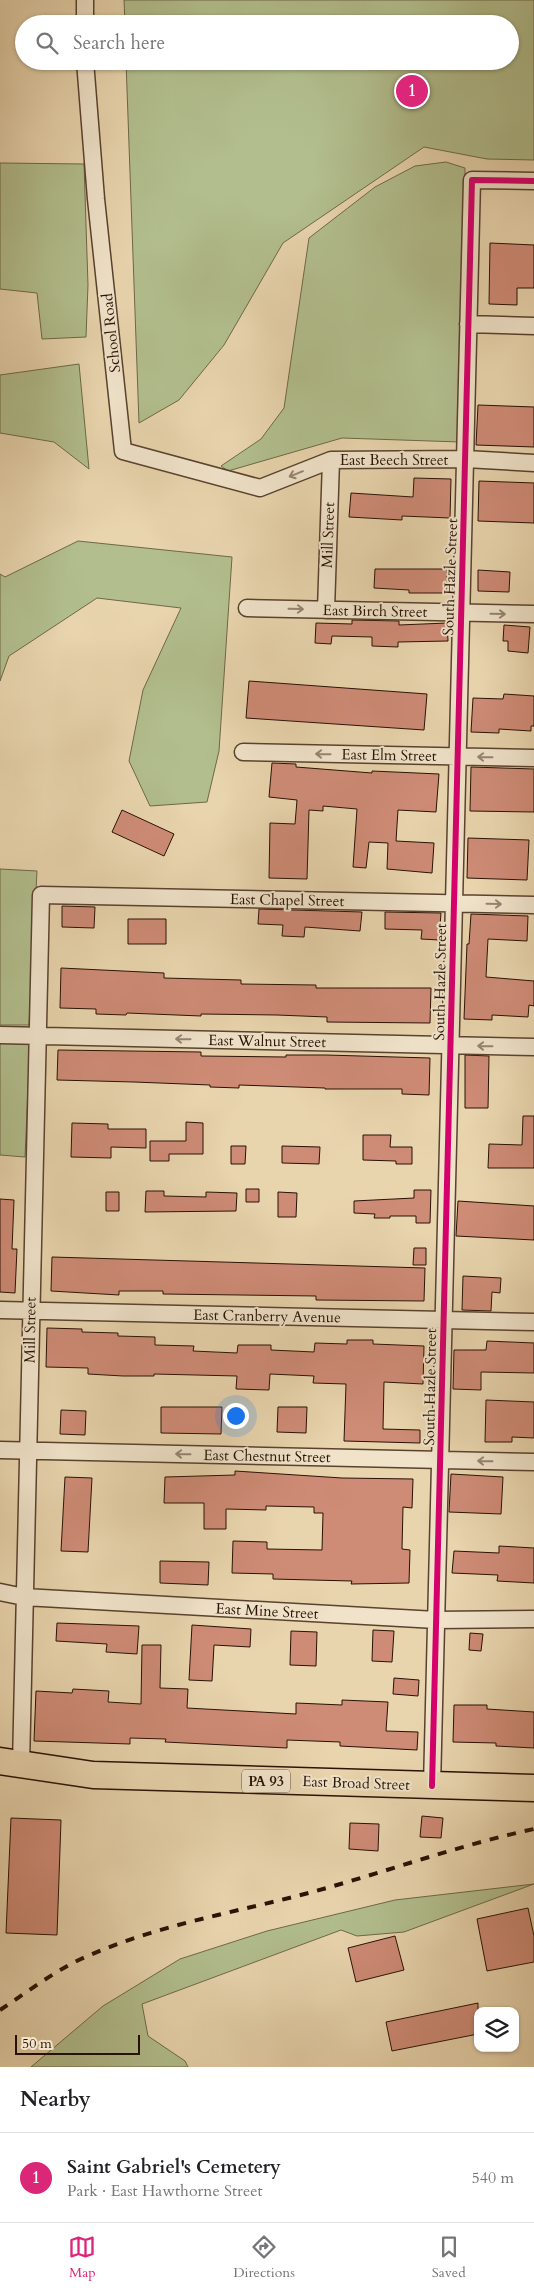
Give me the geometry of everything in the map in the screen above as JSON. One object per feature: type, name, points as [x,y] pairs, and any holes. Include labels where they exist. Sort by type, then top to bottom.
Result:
[{"type":"highway","name":"East Broad Street","points":[[11,1763],[93,1775],[534,1788]]},
{"type":"street","points":[[85,0],[85,15]]},
{"type":"street","name":"School Road","points":[[85,70],[96,199],[123,451],[260,488]]},
{"type":"street","name":"South Hazle Street","points":[[432,1786],[472,180],[534,181]]},
{"type":"street","points":[[468,324],[534,326]]},
{"type":"street","name":"East Beech Street","points":[[260,488],[331,460],[466,459],[534,463]]},
{"type":"street","name":"Mill Street","points":[[326,610],[331,460]]},
{"type":"street","name":"East Birch Street","points":[[247,608],[534,614]]},
{"type":"street","name":"East Elm Street","points":[[243,752],[534,758]]},
{"type":"street","name":"Mill Street","points":[[11,1763],[24,1597],[41,895]]},
{"type":"street","name":"East Chapel Street","points":[[41,895],[534,905]]},
{"type":"street","name":"East Walnut Street","points":[[0,1035],[534,1047]]},
{"type":"street","name":"East Cranberry Avenue","points":[[0,1310],[534,1322]]},
{"type":"street","name":"East Chestnut Street","points":[[0,1450],[534,1462]]},
{"type":"street","name":"East Mine Street","points":[[0,1592],[24,1597],[436,1620],[534,1619]]},
{"type":"green space","points":[[124,0],[534,0],[534,160],[487,159],[424,147],[283,243],[224,345],[179,400],[139,423],[126,70],[519,70],[519,15],[125,15]]},
{"type":"green space","points":[[446,162],[465,168],[460,442],[342,438],[228,471],[221,466],[261,439],[284,408],[309,238],[375,187],[415,166]]},
{"type":"green space","points":[[0,163],[84,164],[88,285],[86,337],[42,339],[37,293],[0,289]]},
{"type":"green space","points":[[79,364],[89,469],[54,442],[0,433],[0,375]]},
{"type":"green space","points":[[78,541],[232,557],[219,751],[207,802],[150,806],[129,761],[143,690],[181,608],[97,598],[9,656],[0,681],[0,574],[5,577]]},
{"type":"green space","points":[[0,869],[37,871],[29,1025],[0,1025]]},
{"type":"green space","points":[[0,1043],[30,1044],[25,1157],[0,1155]]},
{"type":"green space","points":[[534,1884],[404,1932],[357,1936],[341,1930],[142,2004],[148,2036],[185,2061],[188,2067],[31,2067],[103,2006],[180,1959],[267,1931],[395,1900]]},
{"type":"building","points":[[490,243],[534,245],[534,288],[517,288],[517,305],[489,304]]},
{"type":"building","points":[[478,405],[534,407],[534,447],[476,445]]},
{"type":"building","points":[[414,478],[451,479],[450,518],[402,516],[402,520],[349,517],[351,493],[413,497]]},
{"type":"building","points":[[479,481],[534,483],[534,523],[478,521]]},
{"type":"building","points":[[375,569],[447,569],[447,593],[409,593],[409,590],[374,588]]},
{"type":"building","points":[[478,570],[510,572],[509,592],[478,591]]},
{"type":"building","points":[[352,620],[399,621],[399,625],[447,623],[448,641],[398,642],[398,647],[372,646],[372,637],[332,636],[331,644],[315,643],[316,623],[352,624]]},
{"type":"building","points":[[504,625],[530,627],[528,653],[508,651],[508,641],[503,641]]},
{"type":"building","points":[[249,681],[427,694],[424,730],[246,718]]},
{"type":"building","points":[[504,694],[534,696],[534,726],[531,726],[531,731],[499,729],[499,733],[471,732],[473,698],[503,699]]},
{"type":"building","points":[[272,763],[296,764],[296,767],[372,773],[372,771],[439,774],[436,812],[398,810],[396,841],[434,843],[432,873],[387,869],[388,843],[369,842],[366,868],[353,867],[357,809],[323,806],[323,811],[309,810],[307,879],[269,878],[270,823],[295,824],[297,800],[269,797]]},
{"type":"building","points":[[471,767],[534,769],[534,812],[470,811]]},
{"type":"building","points":[[122,810],[174,834],[164,856],[112,832]]},
{"type":"building","points":[[468,838],[529,840],[527,880],[467,878]]},
{"type":"building","points":[[62,906],[95,907],[94,928],[62,927]]},
{"type":"building","points":[[259,909],[362,912],[360,931],[305,927],[304,937],[282,936],[283,925],[258,924]]},
{"type":"building","points":[[385,912],[441,913],[439,940],[421,939],[422,930],[385,929]]},
{"type":"building","points":[[471,914],[528,916],[527,941],[488,939],[486,977],[534,981],[534,1006],[529,1005],[528,1017],[492,1015],[492,1020],[464,1019],[467,944],[469,944]]},
{"type":"building","points":[[128,919],[166,919],[166,944],[128,944]]},
{"type":"building","points":[[61,968],[164,973],[164,978],[241,980],[241,984],[316,985],[316,988],[431,988],[430,1023],[327,1022],[327,1017],[277,1015],[96,1014],[96,1009],[60,1008]]},
{"type":"building","points":[[58,1050],[201,1052],[201,1056],[286,1057],[286,1055],[326,1055],[430,1058],[429,1095],[402,1094],[402,1089],[325,1089],[239,1085],[239,1088],[210,1087],[210,1085],[57,1080]]},
{"type":"building","points":[[465,1055],[489,1056],[488,1108],[465,1108]]},
{"type":"building","points":[[523,1116],[534,1116],[534,1168],[488,1168],[489,1144],[522,1145]]},
{"type":"building","points":[[186,1122],[203,1123],[203,1154],[169,1154],[169,1161],[150,1161],[150,1141],[186,1141]]},
{"type":"building","points":[[72,1123],[108,1124],[108,1129],[146,1129],[146,1148],[111,1147],[111,1158],[71,1157]]},
{"type":"building","points":[[363,1135],[391,1135],[390,1147],[412,1147],[412,1164],[396,1164],[396,1161],[363,1160]]},
{"type":"building","points":[[231,1146],[246,1146],[245,1164],[231,1164]]},
{"type":"building","points":[[282,1146],[320,1147],[319,1164],[282,1163]]},
{"type":"building","points":[[246,1189],[259,1189],[259,1202],[246,1202]]},
{"type":"building","points":[[414,1190],[431,1190],[430,1223],[416,1223],[416,1216],[374,1218],[375,1214],[354,1213],[354,1201],[414,1198]]},
{"type":"building","points":[[146,1191],[164,1191],[164,1196],[206,1197],[206,1192],[237,1193],[236,1211],[145,1212]]},
{"type":"building","points":[[106,1192],[119,1192],[119,1211],[106,1211]]},
{"type":"building","points":[[278,1192],[297,1193],[296,1217],[278,1217]]},
{"type":"building","points":[[0,1199],[14,1200],[12,1249],[17,1249],[15,1293],[0,1292]]},
{"type":"building","points":[[458,1201],[534,1206],[534,1240],[456,1236]]},
{"type":"building","points":[[414,1248],[426,1248],[426,1265],[413,1265]]},
{"type":"building","points":[[52,1257],[425,1268],[424,1301],[316,1300],[316,1296],[163,1294],[163,1291],[119,1291],[119,1295],[51,1291]]},
{"type":"building","points":[[463,1276],[501,1278],[500,1293],[492,1292],[491,1311],[462,1310]]},
{"type":"building","points":[[47,1328],[82,1329],[82,1332],[118,1333],[118,1336],[155,1337],[155,1345],[194,1346],[193,1351],[237,1353],[238,1345],[271,1345],[271,1350],[314,1352],[315,1343],[347,1344],[347,1340],[373,1340],[373,1344],[424,1346],[423,1384],[384,1382],[383,1429],[420,1430],[420,1443],[344,1441],[346,1384],[313,1383],[314,1376],[270,1374],[269,1390],[236,1389],[237,1376],[154,1374],[154,1376],[123,1376],[88,1374],[88,1368],[46,1367]]},
{"type":"building","points":[[487,1341],[534,1343],[534,1373],[481,1372],[481,1390],[453,1389],[454,1350],[486,1350]]},
{"type":"building","points":[[486,1400],[534,1402],[534,1438],[512,1437],[512,1442],[485,1442]]},
{"type":"building","points":[[161,1407],[222,1407],[221,1434],[161,1433]]},
{"type":"building","points":[[278,1407],[307,1407],[306,1433],[277,1432]]},
{"type":"building","points":[[61,1410],[86,1411],[85,1435],[60,1434]]},
{"type":"building","points":[[235,1471],[342,1478],[413,1479],[412,1508],[403,1507],[402,1549],[410,1550],[409,1583],[351,1584],[352,1581],[273,1579],[273,1574],[232,1573],[233,1541],[267,1542],[267,1549],[322,1550],[323,1513],[314,1513],[314,1507],[266,1506],[266,1510],[226,1509],[226,1529],[204,1529],[204,1503],[164,1503],[165,1477],[235,1475]]},
{"type":"building","points":[[451,1474],[503,1477],[501,1514],[449,1512]]},
{"type":"building","points":[[65,1477],[92,1478],[88,1552],[61,1551]]},
{"type":"building","points":[[499,1546],[534,1548],[534,1583],[497,1581],[498,1575],[452,1573],[454,1551],[499,1553]]},
{"type":"building","points":[[160,1561],[209,1562],[208,1585],[160,1583]]},
{"type":"building","points":[[57,1623],[139,1626],[137,1654],[106,1652],[107,1644],[56,1641]]},
{"type":"building","points":[[192,1625],[251,1629],[250,1647],[214,1645],[212,1681],[189,1680]]},
{"type":"building","points":[[373,1630],[394,1631],[392,1662],[372,1661]]},
{"type":"building","points":[[291,1631],[317,1632],[316,1666],[290,1665]]},
{"type":"building","points":[[470,1633],[483,1634],[481,1651],[469,1650]]},
{"type":"building","points":[[142,1645],[161,1645],[160,1688],[188,1689],[187,1708],[296,1714],[296,1703],[342,1705],[342,1700],[388,1702],[386,1731],[418,1732],[417,1750],[340,1746],[340,1742],[287,1740],[287,1748],[165,1742],[166,1739],[130,1738],[130,1744],[34,1741],[36,1691],[72,1693],[73,1689],[109,1691],[108,1702],[141,1704]]},
{"type":"building","points":[[394,1678],[419,1680],[418,1696],[393,1694]]},
{"type":"building","points":[[454,1705],[487,1705],[487,1709],[534,1712],[534,1748],[496,1746],[496,1743],[453,1742]]},
{"type":"building","points":[[422,1816],[443,1818],[441,1838],[420,1837]]},
{"type":"building","points":[[11,1818],[61,1820],[57,1935],[6,1933]]},
{"type":"building","points":[[350,1823],[379,1824],[378,1851],[349,1849]]},
{"type":"building","points":[[528,1908],[534,1936],[534,1962],[487,1971],[477,1919]]},
{"type":"building","points":[[395,1936],[404,1970],[356,1982],[348,1948]]},
{"type":"building","points":[[478,2003],[478,2007],[474,2007],[474,2035],[392,2051],[386,2022]]},
{"type":"railway","points":[[0,2010],[78,1960],[117,1944],[200,1919],[312,1892],[506,1835],[534,1829]]},
{"type":"cycle path","points":[[432,1786],[472,180],[534,181]]},
{"type":"place","name":"Saint Gabriel's Cemetery","points":[[412,91]]}]
